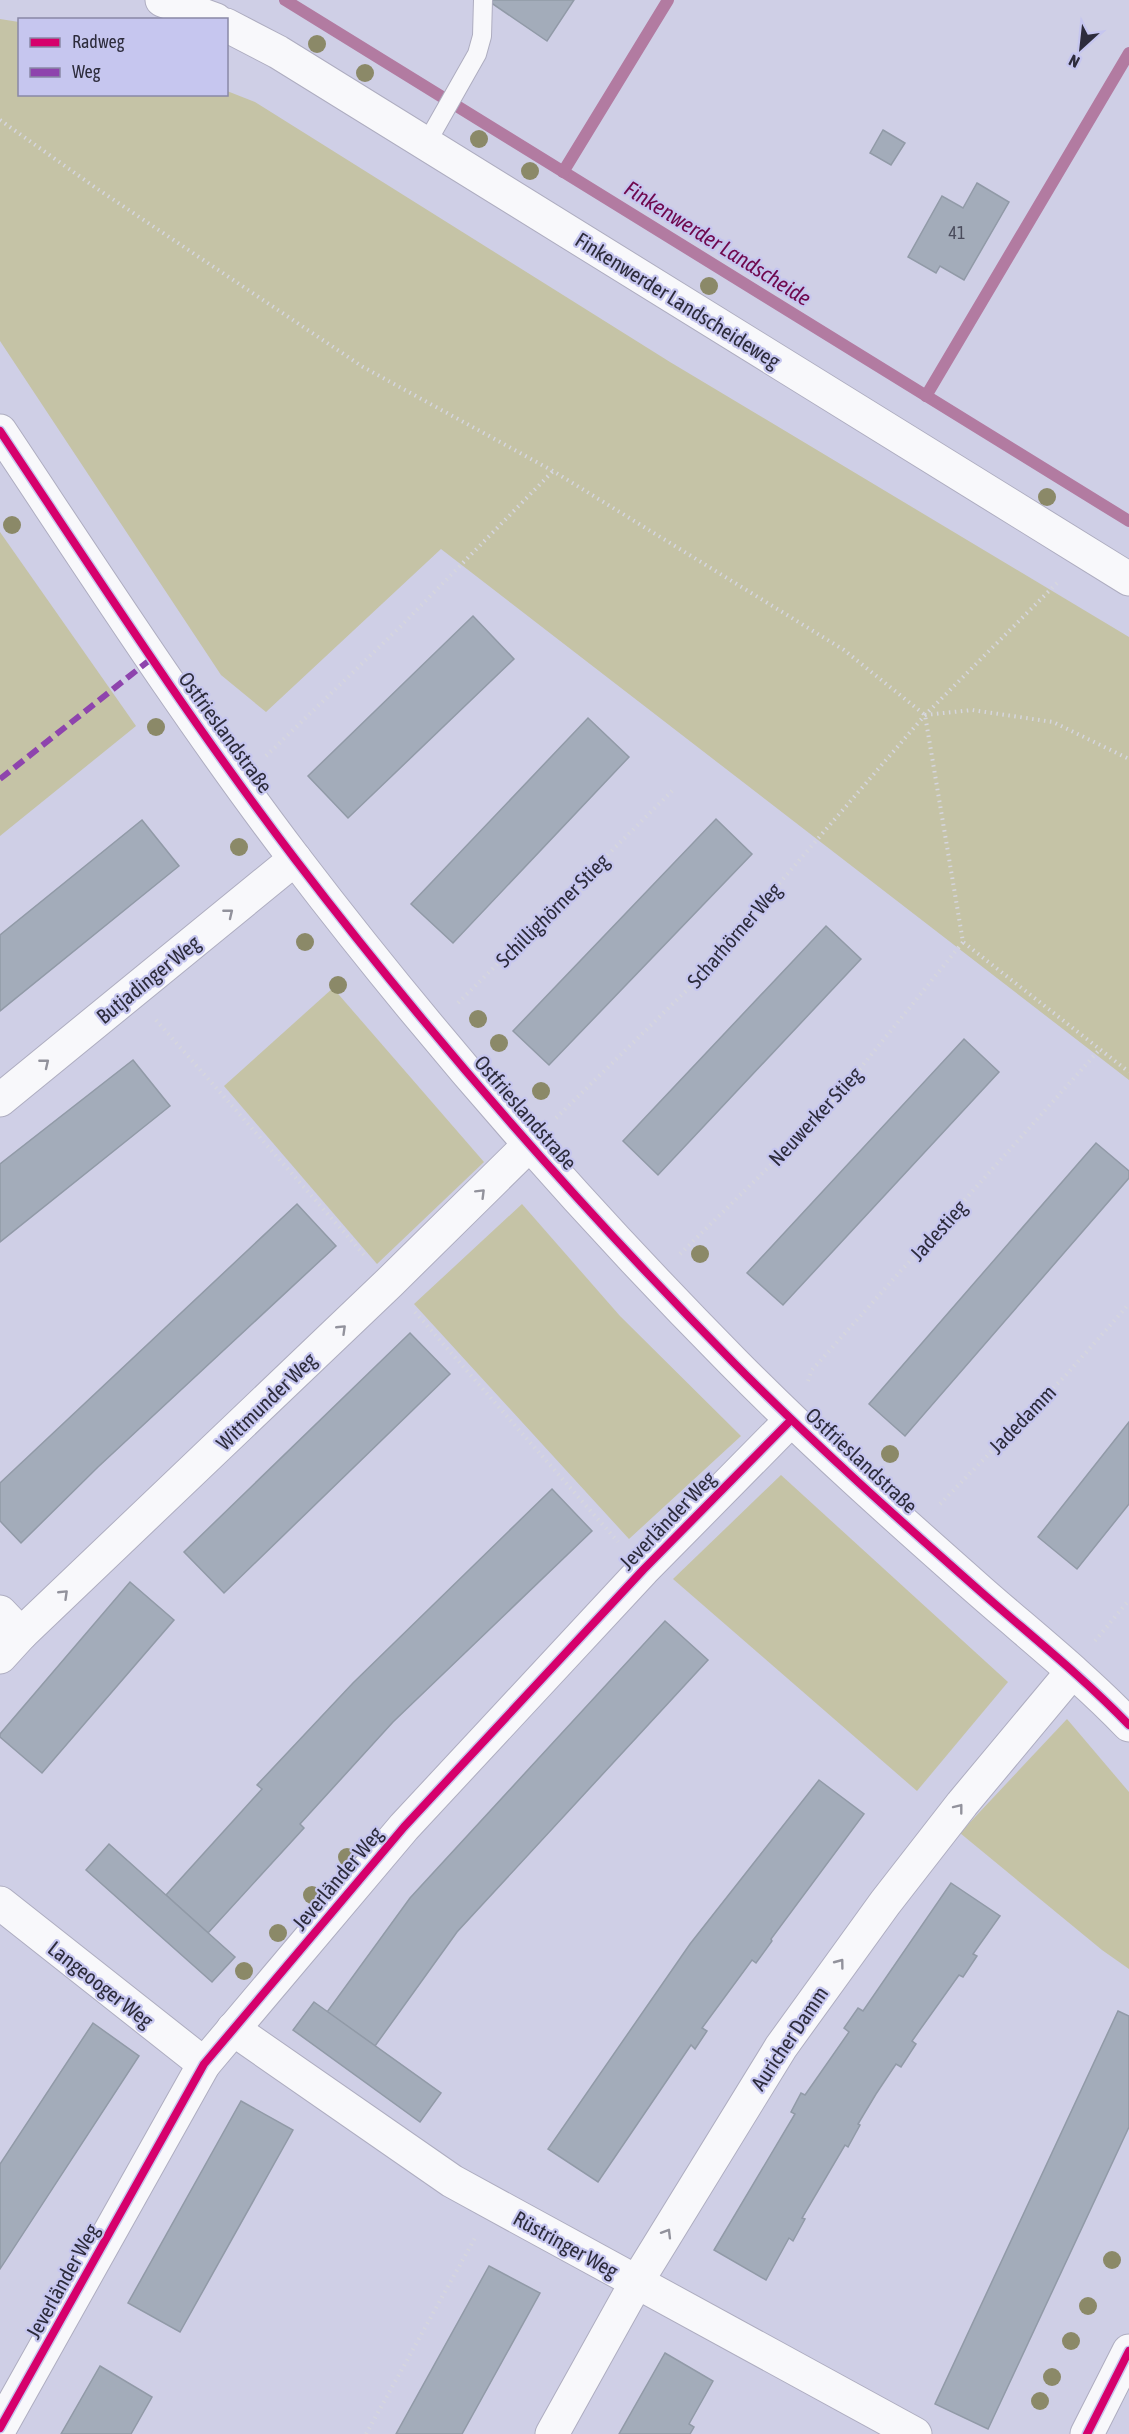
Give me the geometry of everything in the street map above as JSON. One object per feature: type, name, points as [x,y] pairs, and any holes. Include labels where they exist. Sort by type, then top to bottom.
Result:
[{"type":"street","points":[[162,0],[211,18]]},
{"type":"street","name":"Finkenwerder Landscheideweg","points":[[228,26],[278,52],[1129,579]]},
{"type":"street","name":"Ostfrieslandstraße","points":[[0,431],[151,659],[295,859],[431,1029],[591,1214],[791,1420],[912,1532],[1129,1725]]},
{"type":"street","name":"Butjadinger Weg","points":[[0,1100],[295,859]]},
{"type":"street","name":"Wittmunder Weg","points":[[7,1635],[389,1283],[530,1144]]},
{"type":"street","name":"Jeverländer Weg","points":[[0,2428],[204,2064],[404,1827],[643,1570],[791,1420]]},
{"type":"street","name":"Auricher Damm","points":[[552,2434],[636,2283],[781,2047],[820,1991],[962,1804],[1072,1672]]},
{"type":"street","name":"Langeooger Weg","points":[[0,1903],[204,2064]]},
{"type":"street","name":"Rüstringer Weg","points":[[233,2029],[452,2181],[915,2434]]},
{"type":"street","points":[[1087,2434],[1129,2351]]},
{"type":"lane","points":[[426,144],[477,54],[482,36],[483,0]]},
{"type":"path","points":[[0,120],[96,188],[363,367],[553,471],[844,650],[924,715],[963,942],[1129,1072]]},
{"type":"path","points":[[238,780],[262,760],[400,627],[553,471]]},
{"type":"path","points":[[924,715],[972,710],[1053,722],[1129,759]]},
{"type":"path","points":[[1072,1672],[1101,1632],[1129,1600]]},
{"type":"path","points":[[366,2434],[494,2204]]},
{"type":"shaded area","points":[[0,19],[18,22],[18,96],[228,96],[228,91],[255,102],[670,362],[1129,637],[1129,1080],[441,549],[266,712],[221,675],[0,341]]},
{"type":"shaded area","points":[[0,532],[136,726],[0,836]]},
{"type":"shaded area","points":[[333,988],[484,1162],[377,1264],[224,1086]]},
{"type":"shaded area","points":[[522,1204],[620,1316],[741,1436],[629,1539],[414,1304]]},
{"type":"shaded area","points":[[781,1475],[1008,1682],[917,1791],[673,1579]]},
{"type":"shaded area","points":[[1067,1719],[1129,1792],[1129,1969],[1102,1950],[960,1833]]},
{"type":"building","points":[[487,0],[574,0],[547,41]]},
{"type":"building","points":[[883,130],[905,143],[891,165],[870,153]]},
{"type":"building","points":[[977,183],[1009,202],[964,280],[940,266],[936,273],[908,257],[942,196],[963,208]]},
{"type":"building","points":[[473,616],[514,659],[348,818],[308,776]]},
{"type":"building","points":[[588,718],[629,757],[453,943],[411,904]]},
{"type":"building","points":[[716,819],[752,854],[549,1065],[513,1031]]},
{"type":"building","points":[[142,820],[179,866],[0,1011],[0,935]]},
{"type":"building","points":[[826,926],[861,959],[658,1175],[623,1141]]},
{"type":"building","points":[[964,1039],[999,1072],[783,1305],[747,1273]]},
{"type":"building","points":[[133,1060],[170,1106],[0,1242],[0,1164]]},
{"type":"building","points":[[1096,1143],[1129,1171],[1129,1178],[905,1436],[869,1404]]},
{"type":"building","points":[[297,1204],[336,1246],[98,1467],[21,1543],[0,1521],[0,1483]]},
{"type":"building","points":[[410,1333],[450,1374],[224,1593],[184,1552]]},
{"type":"building","points":[[1129,1422],[1129,1504],[1077,1569],[1038,1537]]},
{"type":"building","points":[[552,1489],[592,1531],[393,1722],[300,1824],[304,1828],[208,1933],[166,1895],[262,1789],[257,1785],[353,1683]]},
{"type":"building","points":[[130,1582],[174,1620],[42,1773],[0,1737],[0,1734]]},
{"type":"building","points":[[665,1621],[708,1660],[457,1932],[375,2046],[327,2012],[410,1898]]},
{"type":"building","points":[[819,1780],[864,1814],[771,1939],[772,1941],[756,1963],[752,1960],[702,2028],[707,2031],[695,2049],[691,2045],[598,2182],[548,2149],[690,1944]]},
{"type":"building","points":[[109,1844],[235,1957],[212,1982],[86,1870]]},
{"type":"building","points":[[951,1883],[1000,1916],[973,1954],[977,1956],[963,1977],[959,1975],[912,2041],[916,2044],[901,2067],[896,2064],[876,2094],[858,2124],[860,2125],[848,2147],[845,2145],[802,2218],[805,2219],[793,2241],[789,2238],[766,2280],[714,2250],[795,2114],[791,2112],[801,2093],[805,2095],[849,2032],[844,2028],[858,2008],[863,2011]]},
{"type":"building","points":[[314,2002],[441,2093],[420,2122],[293,2030]]},
{"type":"building","points":[[1118,2011],[1129,2016],[1129,2127],[988,2429],[935,2404]]},
{"type":"building","points":[[93,2023],[139,2056],[0,2269],[0,2164]]},
{"type":"building","points":[[241,2101],[293,2130],[180,2332],[128,2303]]},
{"type":"building","points":[[489,2266],[540,2293],[462,2434],[396,2434]]},
{"type":"building","points":[[665,2353],[713,2381],[689,2424],[694,2427],[690,2434],[619,2434]]},
{"type":"building","points":[[100,2366],[152,2397],[131,2434],[61,2434]]},
{"type":"waterway","name":"Finkenwerder Landscheide","points":[[285,0],[1129,521]]},
{"type":"waterway","points":[[563,172],[668,0]]},
{"type":"waterway","points":[[926,396],[1129,53]]},
{"type":"marked path","points":[[0,779],[151,659]]},
{"type":"cycle path","points":[[0,431],[144,647],[256,807],[398,990],[506,1118],[618,1242],[763,1392],[886,1507],[1075,1673],[1129,1725]]},
{"type":"cycle path","points":[[0,2428],[204,2064],[404,1827],[643,1570],[791,1420]]},
{"type":"cycle path","points":[[1087,2434],[1129,2351]]}]
